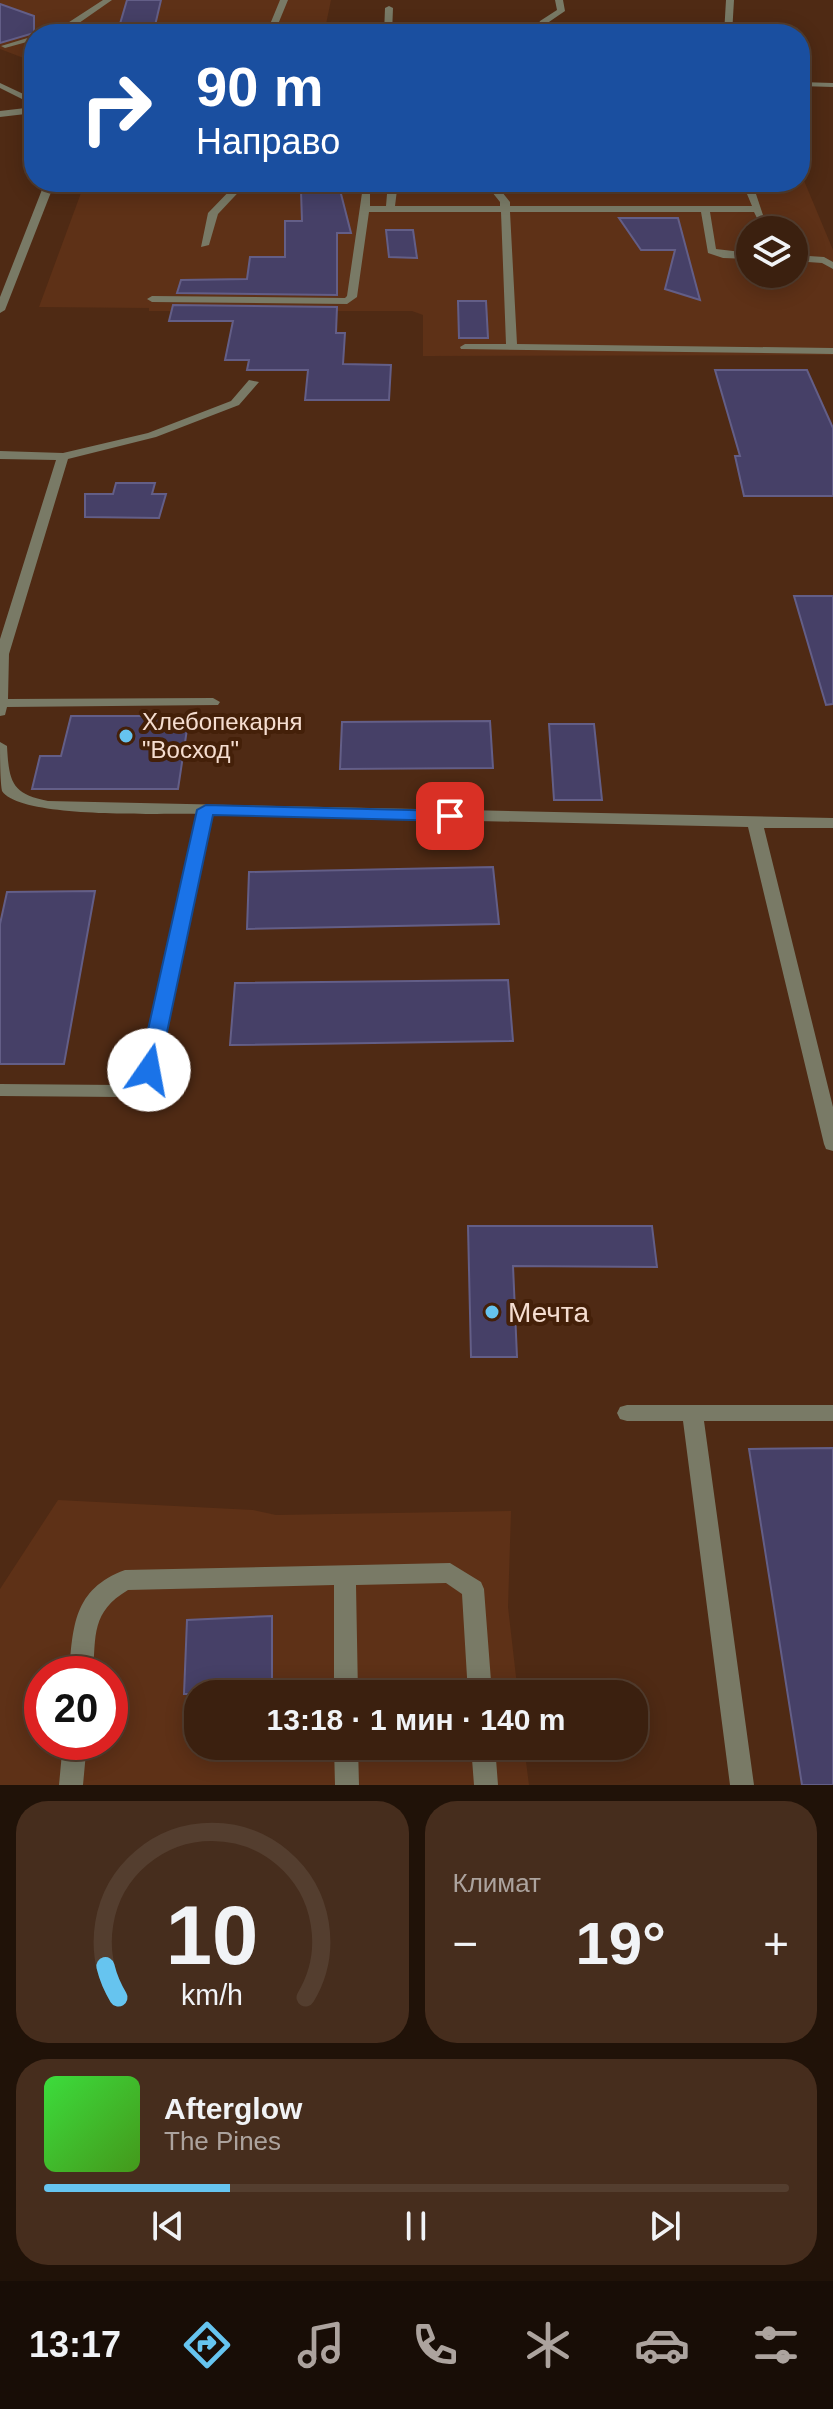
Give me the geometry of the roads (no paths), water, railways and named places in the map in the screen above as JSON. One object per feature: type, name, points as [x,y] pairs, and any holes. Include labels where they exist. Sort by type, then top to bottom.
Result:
[{"type":"street","points":[[72,24],[108,0]]},
{"type":"street","points":[[274,24],[284,0]]},
{"type":"street","points":[[543,24],[561,11],[559,0]]},
{"type":"street","points":[[729,24],[730,0]]},
{"type":"street","points":[[388,24],[389,8]]},
{"type":"street","points":[[5,46],[24,41]]},
{"type":"street","points":[[810,84],[833,85]]},
{"type":"street","points":[[0,85],[24,97]]},
{"type":"street","points":[[0,114],[24,111]]},
{"type":"street","points":[[0,310],[46,192]]},
{"type":"street","points":[[204,245],[213,213],[233,192]]},
{"type":"street","points":[[152,299],[347,301],[352,297],[366,192]]},
{"type":"street","points":[[390,209],[392,192]]},
{"type":"street","points":[[498,192],[505,209],[512,348]]},
{"type":"street","points":[[366,209],[705,209],[736,193]]},
{"type":"street","points":[[736,193],[758,209],[761,216]]},
{"type":"street","points":[[736,193],[758,209]]},
{"type":"street","points":[[367,197],[391,197]]},
{"type":"street","points":[[705,209],[711,251],[736,255]]},
{"type":"street","points":[[808,259],[824,260],[833,266]]},
{"type":"street","points":[[465,347],[833,351]]},
{"type":"street","points":[[0,455],[63,457],[152,435],[235,403],[253,382]]},
{"type":"street","points":[[0,712],[2,654],[63,457]]},
{"type":"street","points":[[0,703],[213,702]]},
{"type":"street","points":[[0,746],[1,778],[8,792],[25,802],[48,806],[833,823]]},
{"type":"street","points":[[0,1090],[121,1091],[138,1085],[149,1070],[206,810]]},
{"type":"street","points":[[755,823],[833,1144]]},
{"type":"street","points":[[627,1413],[833,1413]]},
{"type":"street","points":[[692,1413],[742,1785]]},
{"type":"street","points":[[83,1656],[87,1612],[102,1592],[125,1580],[450,1573],[473,1589],[479,1680]]},
{"type":"street","points":[[345,1576],[346,1680]]},
{"type":"street","points":[[71,1785],[73,1760]]},
{"type":"street","points":[[346,1760],[347,1785]]},
{"type":"street","points":[[484,1760],[486,1785]]},
{"type":"place","name":"Хлебопекарня \"Восход\"","points":[[126,736]]},
{"type":"place","name":"Мечта","points":[[492,1312]]}]
